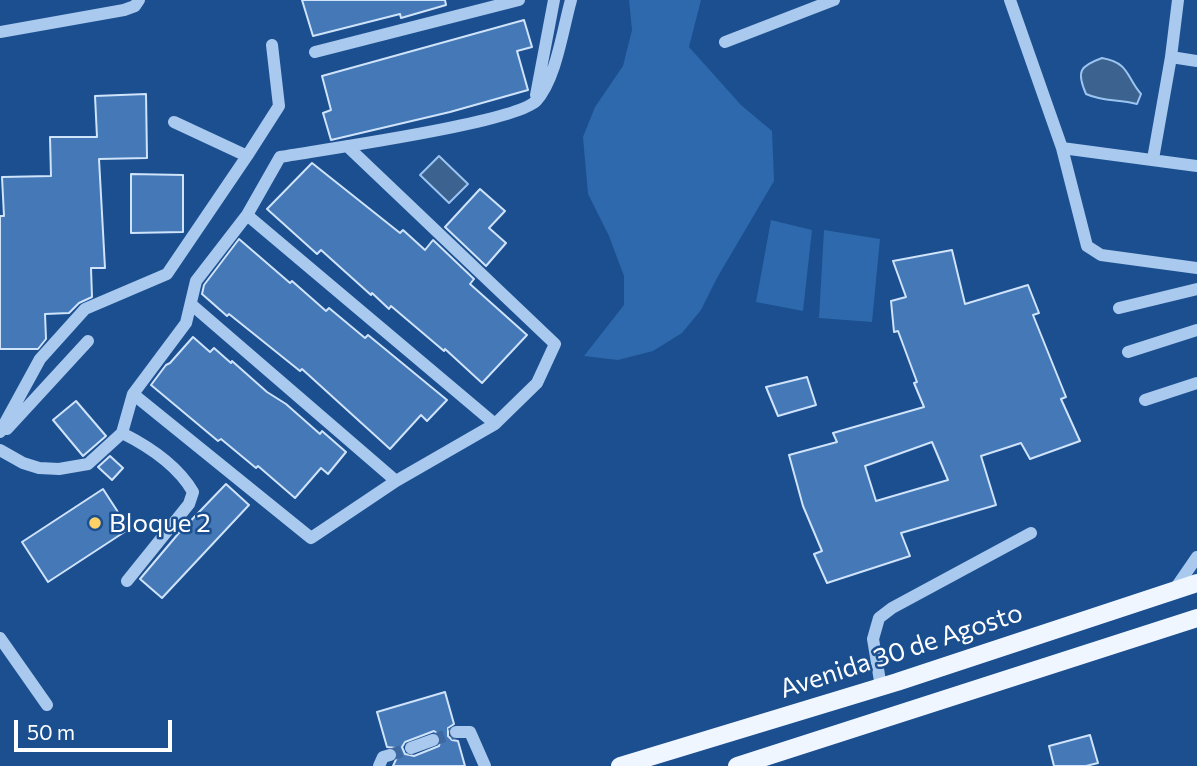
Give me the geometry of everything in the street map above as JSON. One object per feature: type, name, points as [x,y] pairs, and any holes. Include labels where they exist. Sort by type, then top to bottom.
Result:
[{"type":"main road","name":"Avenida 30 de Agosto","points":[[620,766],[880,687],[1197,583]]},
{"type":"main road","points":[[737,766],[1197,618]]},
{"type":"street","points":[[0,32],[124,10],[135,6],[139,0]]},
{"type":"street","points":[[315,52],[519,0]]},
{"type":"street","points":[[535,102],[554,0]]},
{"type":"street","points":[[0,450],[23,463],[39,468],[88,464],[122,433],[133,394],[186,323],[196,281],[247,215],[279,156],[347,146],[507,114],[535,102],[549,81],[571,0]]},
{"type":"street","points":[[725,42],[834,0]]},
{"type":"street","points":[[1010,0],[1062,148],[1085,241],[1091,250],[1101,255],[1197,268]]},
{"type":"street","points":[[1153,159],[1178,0]]},
{"type":"street","points":[[0,432],[40,359],[85,309],[167,274],[279,106],[272,45]]},
{"type":"street","points":[[1171,57],[1197,61]]},
{"type":"street","points":[[174,122],[247,156]]},
{"type":"street","points":[[133,394],[311,538],[396,481],[495,424],[537,383],[555,344],[347,146]]},
{"type":"street","points":[[1062,148],[1197,166]]},
{"type":"street","points":[[247,215],[495,424]]},
{"type":"street","points":[[1119,308],[1197,289]]},
{"type":"street","points":[[192,305],[396,481]]},
{"type":"street","points":[[1128,352],[1197,330]]},
{"type":"street","points":[[0,438],[88,341]]},
{"type":"street","points":[[1145,400],[1197,383]]},
{"type":"street","points":[[122,433],[145,445],[188,482],[193,492],[189,504],[127,581]]},
{"type":"street","points":[[880,687],[873,639],[878,618],[1031,533]]},
{"type":"street","points":[[1175,589],[1197,557]]},
{"type":"street","points":[[0,638],[47,705]]},
{"type":"street","points":[[456,732],[470,732],[485,766]]},
{"type":"street","points":[[411,748],[433,740]]},
{"type":"street","points":[[379,766],[383,757],[390,755]]},
{"type":"shaded area","points":[[629,0],[701,0],[689,47],[741,105],[772,131],[774,181],[701,310],[682,333],[653,351],[618,360],[584,356],[624,305],[624,276],[609,236],[588,194],[583,137],[595,107],[623,66],[632,30]]},
{"type":"shaded area","points":[[1102,58],[1123,67],[1141,94],[1137,104],[1086,94],[1081,80],[1082,70]]},
{"type":"shaded area","points":[[439,156],[468,184],[449,203],[420,175]]},
{"type":"shaded area","points":[[771,220],[812,230],[803,311],[756,302]]},
{"type":"shaded area","points":[[824,230],[880,239],[872,322],[819,318]]},
{"type":"building","points":[[302,0],[445,0],[446,5],[401,18],[400,14],[313,36]]},
{"type":"building","points":[[524,20],[532,47],[517,51],[528,90],[450,112],[331,140],[323,113],[331,110],[322,76]]},
{"type":"building","points":[[146,94],[147,158],[99,159],[105,268],[91,268],[92,297],[79,303],[69,313],[45,314],[46,339],[38,349],[0,349],[0,216],[4,216],[2,177],[51,176],[50,137],[97,137],[95,96]]},
{"type":"building","points":[[312,163],[400,233],[403,230],[425,250],[433,240],[474,279],[470,284],[527,335],[482,383],[391,306],[389,309],[372,293],[371,295],[321,250],[317,254],[267,209]]},
{"type":"building","points":[[131,174],[183,175],[183,232],[131,233]]},
{"type":"building","points":[[480,189],[505,211],[489,228],[506,243],[486,266],[445,227]]},
{"type":"building","points":[[239,239],[326,311],[329,308],[365,338],[368,335],[447,400],[427,421],[421,415],[390,449],[302,369],[300,371],[202,294],[204,285]]},
{"type":"building","points":[[952,250],[965,304],[1028,285],[1039,313],[1033,315],[1066,397],[1061,399],[1080,441],[1030,459],[1021,443],[981,456],[996,505],[901,533],[910,556],[827,583],[814,554],[822,551],[803,506],[789,455],[837,442],[833,433],[924,407],[898,331],[894,332],[891,301],[906,297],[893,261]],"holes":[[[932,442],[948,480],[876,501],[865,466]]]},
{"type":"building","points":[[193,337],[210,352],[214,348],[231,363],[232,361],[267,392],[286,404],[320,434],[322,431],[346,452],[328,474],[321,468],[295,498],[258,466],[256,468],[221,439],[218,441],[151,385]]},
{"type":"building","points":[[807,377],[816,405],[778,416],[766,387]]},
{"type":"building","points":[[76,401],[106,436],[83,456],[53,420]]},
{"type":"building","points":[[110,456],[123,468],[112,480],[98,467]]},
{"type":"building","points":[[226,484],[249,505],[162,598],[140,579]]},
{"type":"building","points":[[103,489],[129,529],[48,582],[22,542]]},
{"type":"building","points":[[445,692],[454,724],[448,728],[448,736],[458,741],[465,766],[393,766],[399,753],[396,748],[387,747],[377,712]],"holes":[[[434,731],[441,736],[439,746],[414,756],[405,754],[402,747],[405,742]]]},
{"type":"building","points":[[1090,735],[1098,763],[1086,766],[1054,766],[1049,746]]},
{"type":"tunnel","points":[[433,740],[456,732]]},
{"type":"tunnel","points":[[390,755],[411,748]]},
{"type":"place","name":"Bloque 2","points":[[95,523]]}]
